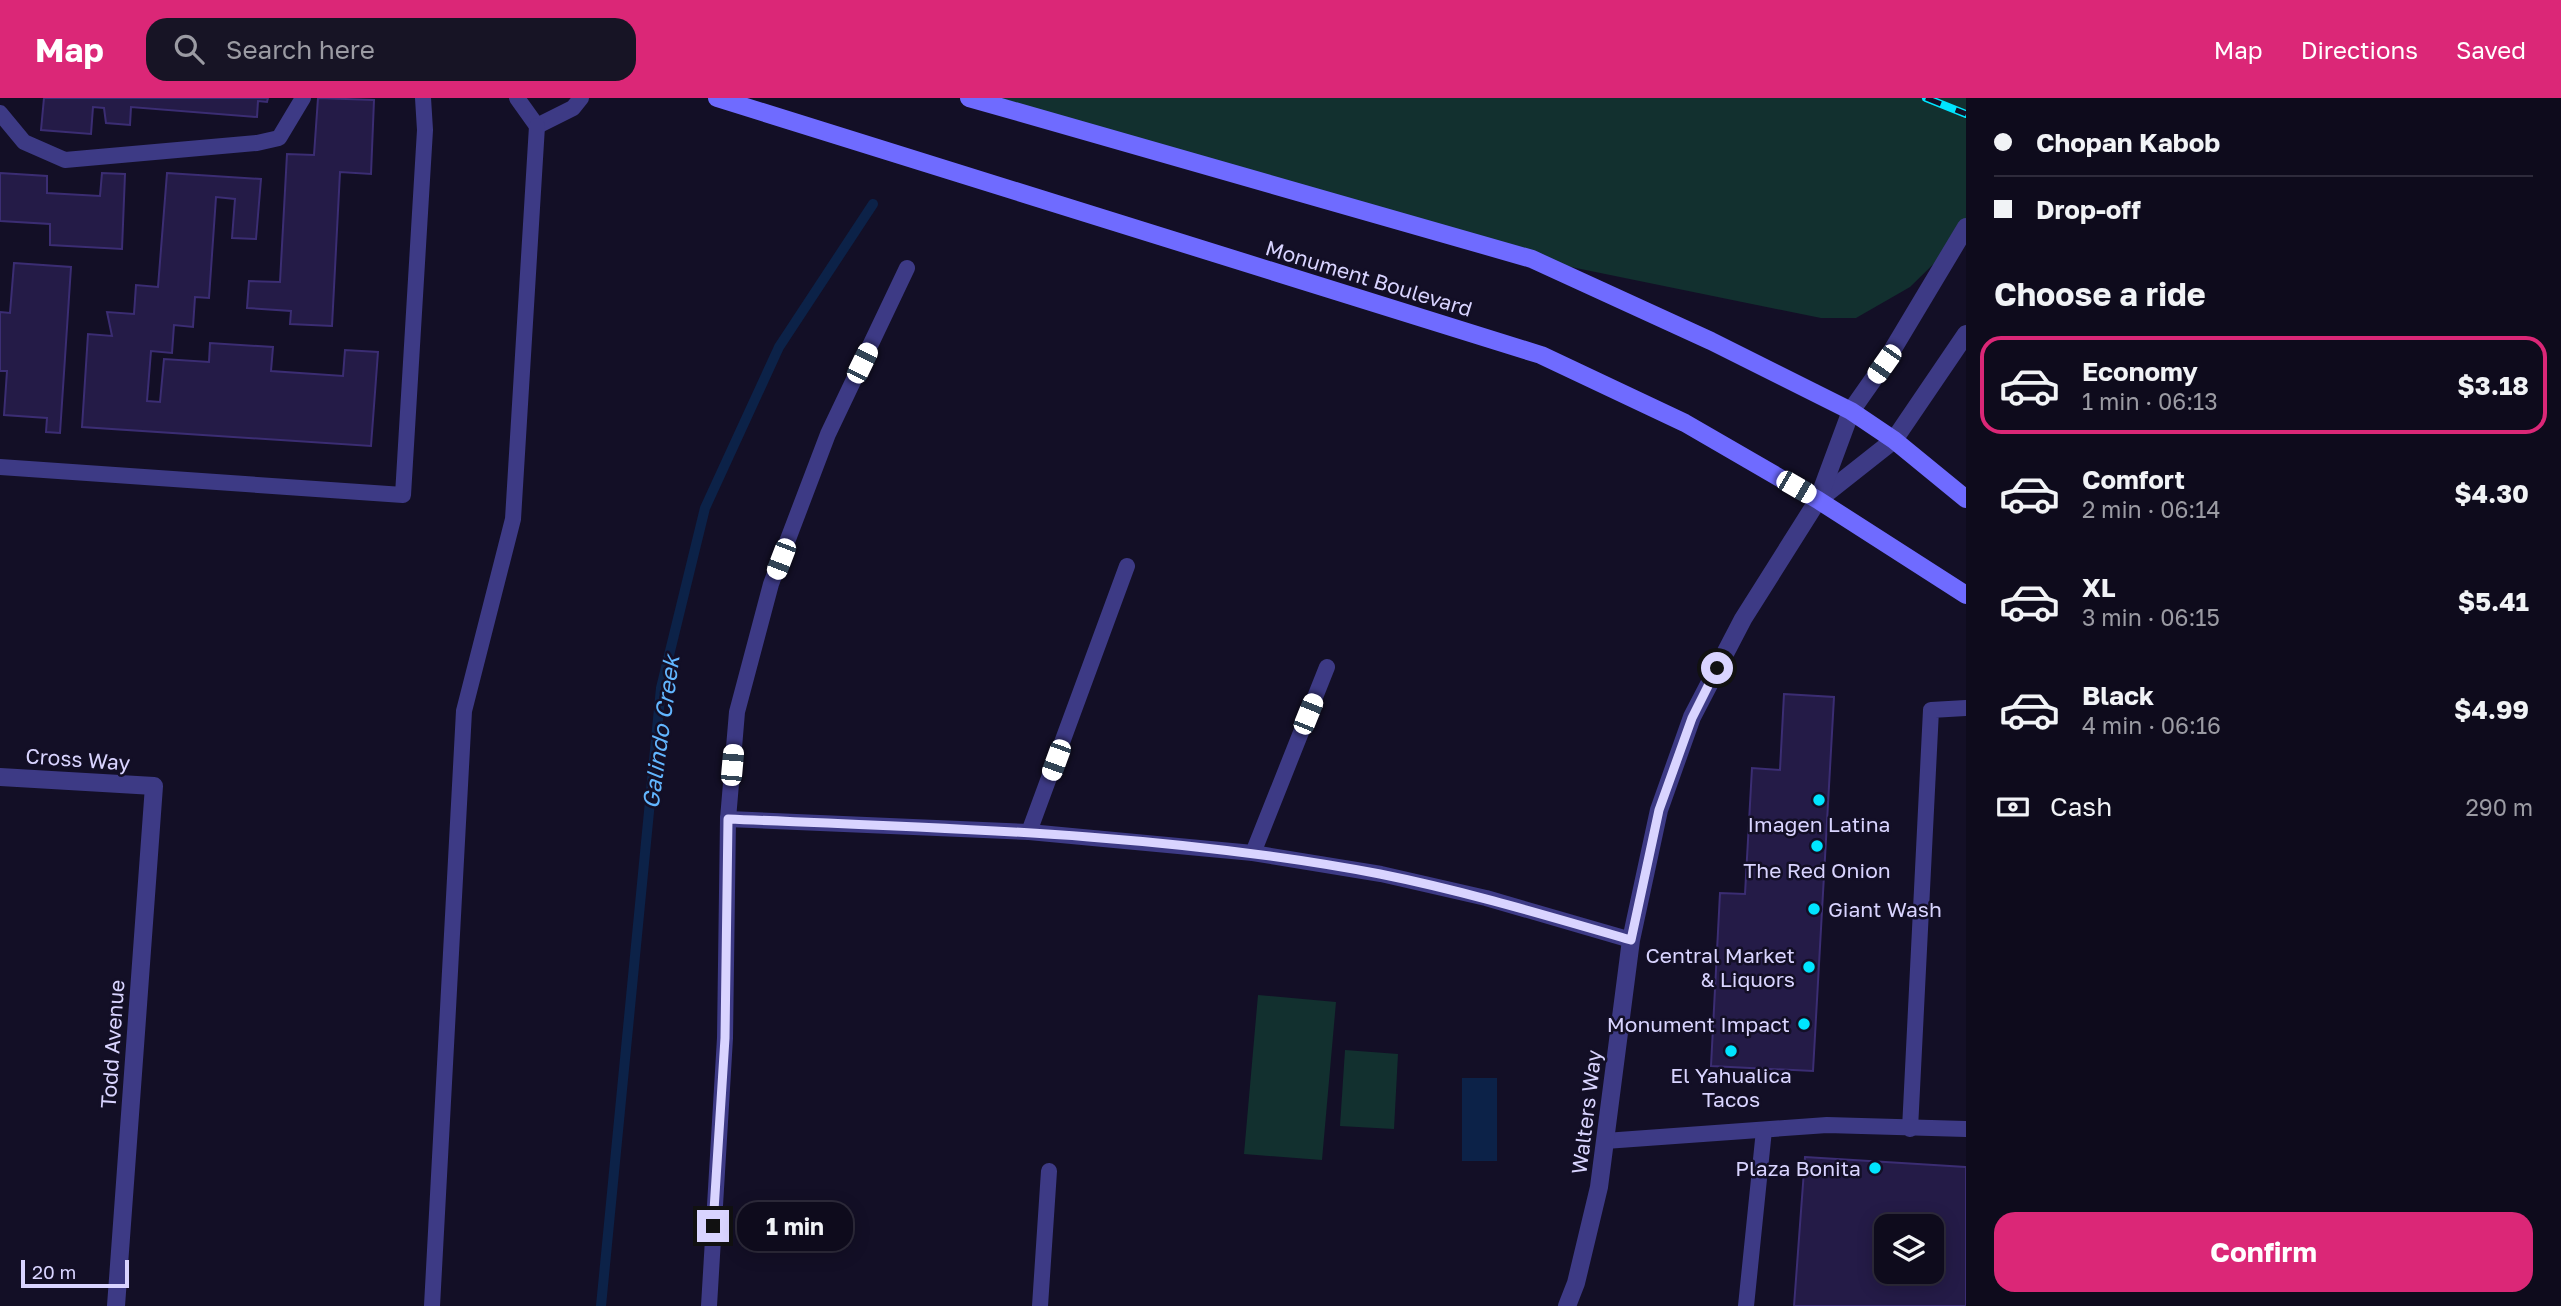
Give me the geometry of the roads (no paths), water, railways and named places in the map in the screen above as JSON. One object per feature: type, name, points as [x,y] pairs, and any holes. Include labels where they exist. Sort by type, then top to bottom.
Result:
[{"type":"main road","name":"Monument Boulevard","points":[[717,98],[1541,355],[1685,423],[1818,500],[1966,595]]},
{"type":"main road","points":[[969,98],[1532,259],[1711,341],[1851,411],[1894,440],[1966,499]]},
{"type":"street","points":[[1818,500],[1851,411],[1884,364],[1966,227]]},
{"type":"street","points":[[1818,500],[1894,440],[1966,334]]},
{"type":"street","name":"Walters Way","points":[[1567,1306],[1576,1283],[1599,1187],[1631,940],[1659,810],[1692,718],[1743,618],[1818,500]]},
{"type":"street","name":"Cross Way","points":[[0,776],[154,786]]},
{"type":"street","name":"Todd Avenue","points":[[116,1306],[154,786]]},
{"type":"lane","points":[[0,113],[24,142],[65,160],[257,143],[279,138],[303,98]]},
{"type":"lane","points":[[0,467],[403,495],[425,130],[423,98]]},
{"type":"lane","points":[[432,1306],[464,711],[513,519],[537,126],[517,98]]},
{"type":"lane","points":[[537,126],[573,108],[581,98]]},
{"type":"lane","points":[[709,1306],[725,1038],[728,819],[737,712],[771,584],[828,434],[907,268]]},
{"type":"lane","points":[[1029,832],[1127,566]]},
{"type":"lane","points":[[1253,853],[1327,667]]},
{"type":"lane","points":[[1910,1129],[1931,710],[1966,708]]},
{"type":"lane","points":[[728,819],[1029,832],[1253,853],[1394,877],[1486,898],[1631,940]]},
{"type":"lane","points":[[1605,1142],[1826,1125],[1966,1129]]},
{"type":"lane","points":[[1746,1306],[1764,1130]]},
{"type":"lane","points":[[1040,1306],[1049,1171]]},
{"type":"water","points":[[1462,1078],[1497,1078],[1497,1161],[1462,1161]]},
{"type":"waterway","name":"Galindo Creek","points":[[601,1306],[661,688],[705,508],[779,347],[873,204]]},
{"type":"railway","points":[[1926,98],[1966,114]]},
{"type":"place","name":"Imagen Latina","points":[[1819,800]]},
{"type":"place","name":"The Red Onion","points":[[1817,846]]},
{"type":"place","name":"Giant Wash","points":[[1814,909]]},
{"type":"place","name":"Central Market & Liquors","points":[[1809,967]]},
{"type":"place","name":"Monument Impact","points":[[1804,1024]]},
{"type":"place","name":"El Yahualica Tacos","points":[[1731,1051]]},
{"type":"place","name":"Plaza Bonita","points":[[1875,1168]]}]
